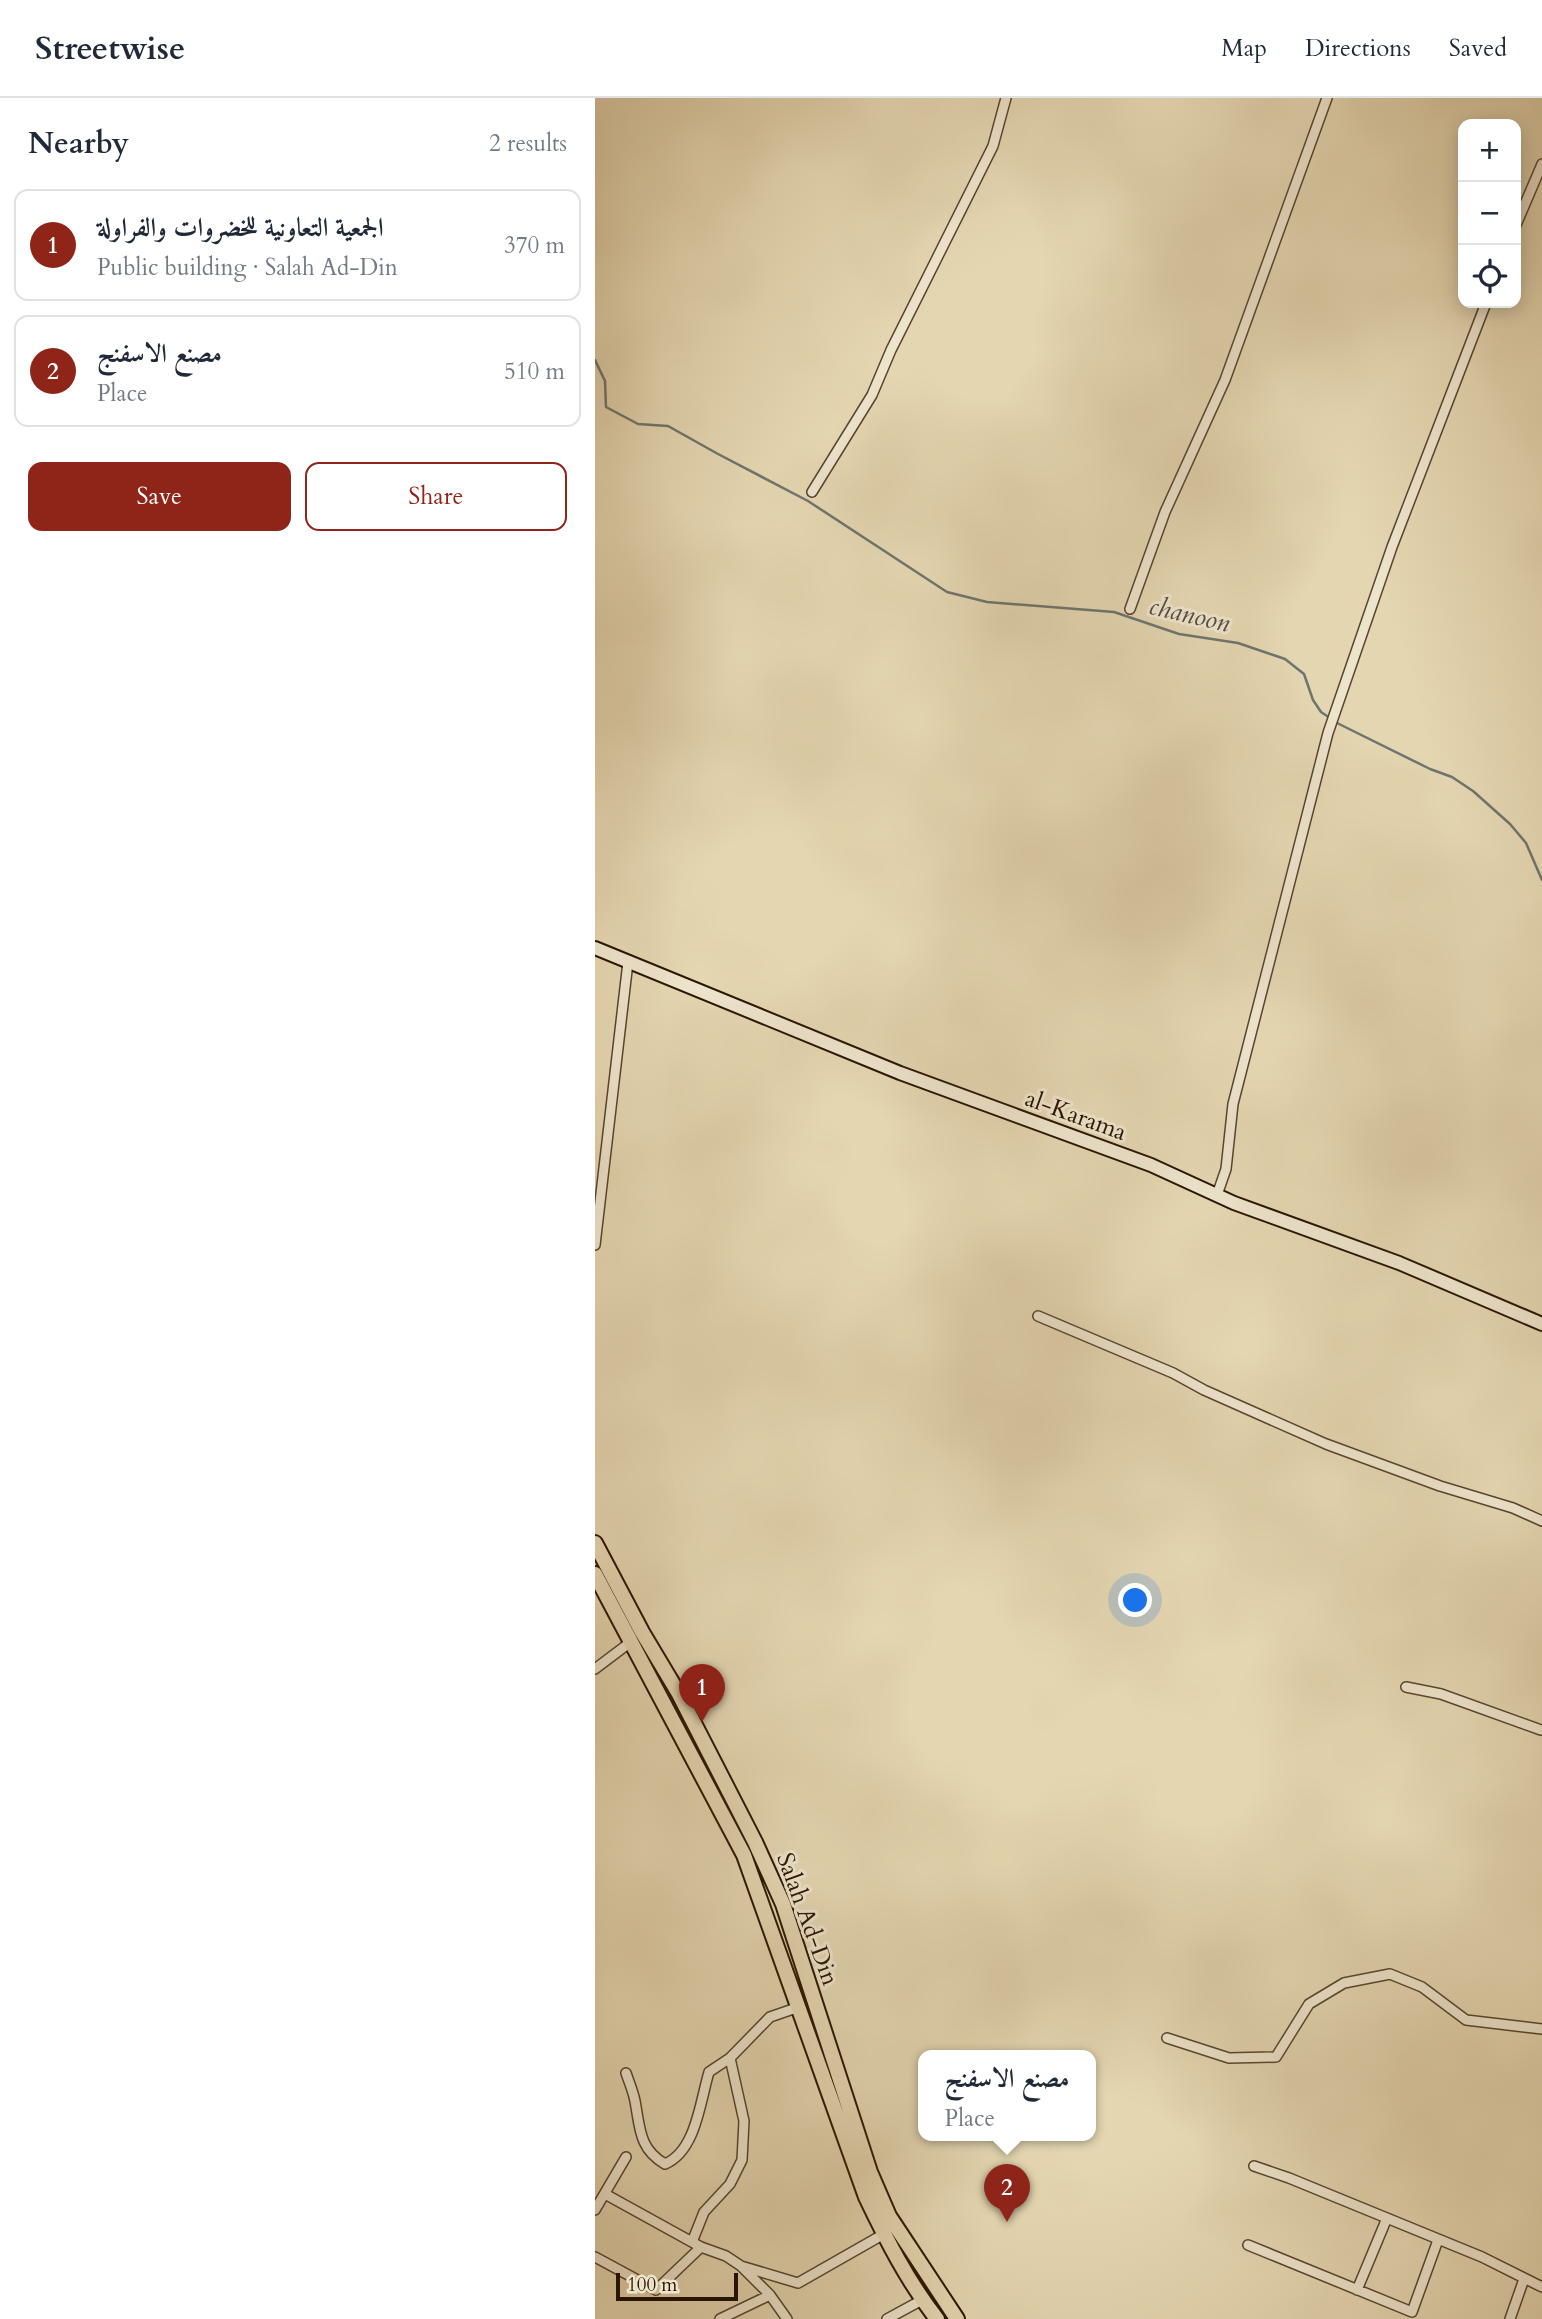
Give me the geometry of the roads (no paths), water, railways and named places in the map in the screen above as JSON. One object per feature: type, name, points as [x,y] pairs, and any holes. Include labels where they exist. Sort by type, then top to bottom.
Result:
[{"type":"highway","name":"Salah Ad-Din","points":[[595,1543],[642,1632],[679,1694],[755,1842],[783,1905],[854,2127],[880,2194],[893,2222],[957,2319]]},
{"type":"highway","name":"Salah Ad-Din","points":[[595,1574],[744,1854],[866,2197],[922,2300],[937,2319]]},
{"type":"main road","name":"al-Karama","points":[[595,948],[900,1073],[1151,1165],[1217,1195],[1399,1263],[1542,1324]]},
{"type":"street","points":[[812,492],[871,395],[993,146],[1006,98]]},
{"type":"street","points":[[1130,609],[1165,512],[1225,380],[1327,98]]},
{"type":"street","points":[[1521,213],[1542,164]]},
{"type":"street","points":[[1217,1195],[1226,1170],[1233,1104],[1330,728],[1392,547],[1484,308]]},
{"type":"street","points":[[595,1245],[628,962]]},
{"type":"street","points":[[1038,1316],[1173,1373],[1204,1390],[1326,1444],[1440,1486],[1513,1508],[1542,1521]]},
{"type":"street","points":[[595,1670],[632,1642]]},
{"type":"street","points":[[1406,1687],[1441,1694],[1541,1730]]},
{"type":"street","points":[[1167,2038],[1229,2058],[1276,2057],[1309,2004],[1344,1983],[1391,1974],[1422,1987],[1466,2020],[1542,2029]]},
{"type":"street","points":[[626,2073],[634,2097],[640,2136],[652,2157],[665,2164],[677,2160],[689,2143],[709,2073],[730,2058],[770,2017],[799,2007]]},
{"type":"street","points":[[595,2257],[656,2290],[697,2245],[704,2211],[730,2184],[742,2160],[744,2121],[730,2058]]},
{"type":"street","points":[[595,2210],[626,2157]]},
{"type":"street","points":[[1254,2166],[1482,2257],[1542,2287]]},
{"type":"street","points":[[605,2194],[741,2266],[770,2295],[787,2319]]},
{"type":"street","points":[[1357,2290],[1387,2218]]},
{"type":"street","points":[[741,2266],[798,2283],[884,2234]]},
{"type":"street","points":[[1248,2245],[1412,2312],[1438,2241]]},
{"type":"street","points":[[1510,2319],[1524,2279]]},
{"type":"street","points":[[720,2319],[770,2295]]},
{"type":"street","points":[[887,2319],[922,2300]]},
{"type":"waterway","name":"chanoon","points":[[595,360],[605,381],[606,407],[638,424],[668,426],[808,501],[947,592],[987,602],[1114,612],[1179,634],[1238,643],[1285,659],[1304,674],[1313,700],[1321,712],[1330,718]]},
{"type":"waterway","name":"chanoon","points":[[1335,722],[1430,769],[1452,777],[1473,791],[1510,824],[1526,843],[1542,880]]},
{"type":"place","name":"الجمعية التعاونية للخضروات والفراولة","points":[[702,1722]]},
{"type":"place","name":"مصنع الاسفنج","points":[[1007,2222]]}]
